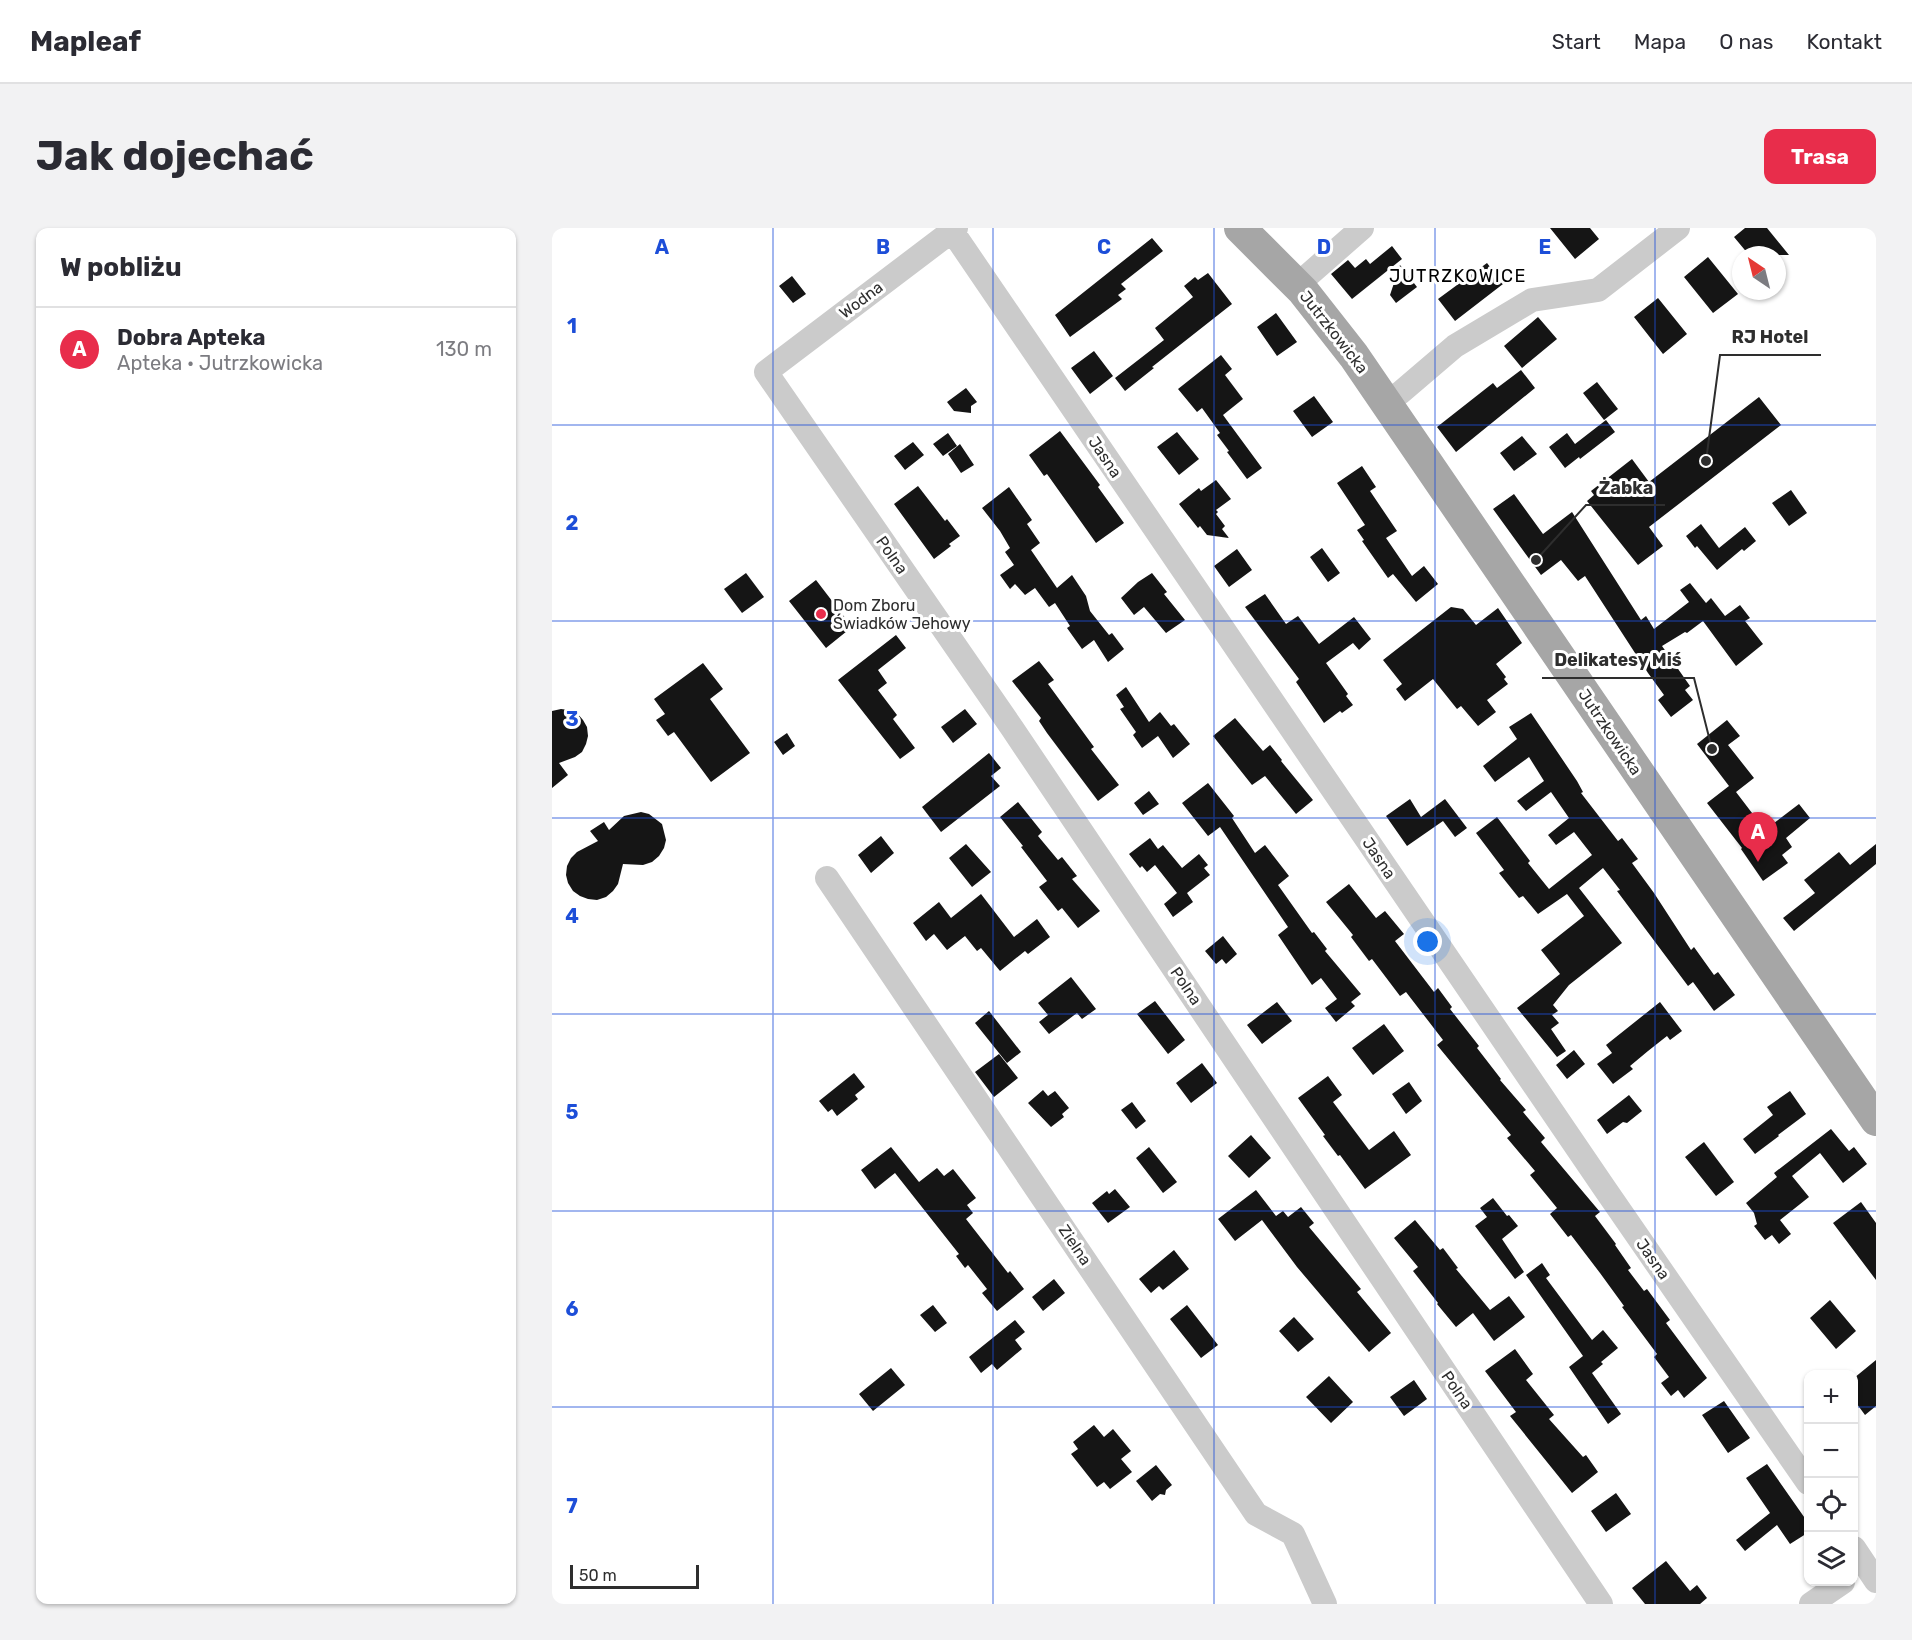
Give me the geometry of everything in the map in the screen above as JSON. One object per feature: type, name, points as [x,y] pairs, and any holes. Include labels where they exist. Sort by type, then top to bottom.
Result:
[{"type":"main road","name":"Jutrzkowicka","points":[[1240,231],[1297,285],[1354,356],[1876,1120]]},
{"type":"street","points":[[1297,285],[1362,228]]},
{"type":"street","points":[[1385,401],[1400,393],[1455,346],[1532,300],[1598,290],[1678,228]]},
{"type":"street","name":"Wodna","points":[[766,372],[954,230]]},
{"type":"street","name":"Jasna","points":[[954,230],[1598,1180],[1806,1478]]},
{"type":"street","name":"Polna","points":[[766,372],[1012,728],[1601,1604]]},
{"type":"street","name":"Zielna","points":[[827,878],[1256,1514],[1293,1534],[1325,1604]]},
{"type":"street","points":[[1811,1604],[1836,1586]]},
{"type":"building","points":[[1550,228],[1590,228],[1599,239],[1575,259]]},
{"type":"building","points":[[1745,228],[1767,228],[1782,246],[1742,246],[1734,237]]},
{"type":"building","points":[[1152,238],[1163,251],[1121,284],[1126,289],[1118,295],[1122,299],[1070,337],[1055,315]]},
{"type":"building","points":[[1392,246],[1402,259],[1352,299],[1331,274],[1348,260],[1355,268],[1366,259],[1370,264]]},
{"type":"building","points":[[1708,257],[1732,287],[1732,299],[1713,313],[1684,277]]},
{"type":"building","points":[[1487,263],[1503,284],[1455,321],[1438,299]]},
{"type":"building","points":[[1400,265],[1417,287],[1396,303],[1390,295]]},
{"type":"building","points":[[1208,273],[1232,304],[1125,391],[1115,378],[1164,340],[1155,328],[1193,297],[1184,286],[1195,277],[1198,280]]},
{"type":"building","points":[[792,276],[806,294],[793,303],[779,286]]},
{"type":"building","points":[[1658,298],[1687,334],[1663,354],[1634,317]]},
{"type":"building","points":[[1276,313],[1297,342],[1277,356],[1257,327]]},
{"type":"building","points":[[1538,317],[1557,339],[1522,368],[1504,346]]},
{"type":"building","points":[[1094,351],[1113,376],[1090,394],[1071,368]]},
{"type":"building","points":[[1221,355],[1232,369],[1225,375],[1243,399],[1223,415],[1262,468],[1247,479],[1227,452],[1229,451],[1217,435],[1220,433],[1202,408],[1197,412],[1178,389]]},
{"type":"building","points":[[1521,370],[1535,388],[1456,452],[1437,427],[1493,383],[1497,388]]},
{"type":"building","points":[[1597,382],[1618,409],[1604,420],[1583,393]]},
{"type":"building","points":[[966,388],[977,402],[971,406],[971,413],[954,411],[947,402]]},
{"type":"building","points":[[1314,396],[1333,422],[1312,437],[1293,411]]},
{"type":"building","points":[[1759,397],[1781,425],[1649,527],[1663,546],[1638,565],[1587,501],[1594,495],[1591,491],[1632,459],[1649,482]]},
{"type":"building","points":[[1606,420],[1615,432],[1565,468],[1549,447],[1567,433],[1575,444]]},
{"type":"building","points":[[1060,431],[1100,485],[1098,487],[1124,523],[1096,543],[1047,474],[1044,476],[1029,455]]},
{"type":"building","points":[[1177,432],[1199,459],[1179,475],[1157,447]]},
{"type":"building","points":[[948,433],[957,446],[943,456],[933,444]]},
{"type":"building","points":[[1522,436],[1537,454],[1514,471],[1500,453]]},
{"type":"building","points":[[913,442],[924,455],[905,470],[894,456]]},
{"type":"building","points":[[960,444],[974,465],[961,473],[948,454]]},
{"type":"building","points":[[1362,466],[1376,487],[1370,491],[1397,531],[1386,538],[1412,576],[1424,566],[1438,584],[1416,602],[1393,574],[1388,578],[1362,541],[1364,540],[1357,530],[1365,525],[1337,483]]},
{"type":"building","points":[[1216,480],[1231,499],[1216,510],[1218,512],[1216,514],[1225,526],[1222,529],[1229,538],[1207,535],[1200,526],[1198,528],[1179,504],[1199,488],[1201,491]]},
{"type":"building","points":[[918,486],[945,521],[947,519],[960,536],[934,559],[894,504]]},
{"type":"building","points":[[1009,487],[1032,520],[1027,524],[1040,543],[1031,550],[1057,588],[1072,575],[1086,596],[1090,611],[1109,635],[1112,633],[1124,649],[1108,662],[1094,640],[1082,649],[1067,628],[1070,626],[1055,603],[1049,607],[1035,588],[1025,595],[1015,584],[1010,589],[1000,575],[1014,565],[1005,552],[1010,548],[982,508]]},
{"type":"building","points":[[1791,490],[1807,513],[1789,526],[1772,503]]},
{"type":"building","points":[[1514,494],[1543,534],[1572,512],[1641,620],[1646,616],[1654,629],[1689,602],[1680,590],[1690,583],[1706,603],[1711,598],[1725,616],[1740,605],[1750,618],[1745,621],[1763,644],[1736,666],[1703,621],[1687,633],[1685,632],[1662,646],[1690,686],[1685,690],[1693,700],[1671,717],[1658,700],[1664,695],[1585,576],[1578,581],[1561,560],[1541,575],[1493,509]]},
{"type":"building","points":[[1701,524],[1719,548],[1745,527],[1756,541],[1744,551],[1742,549],[1717,570],[1686,536]]},
{"type":"building","points":[[1322,548],[1340,573],[1328,582],[1310,557]]},
{"type":"building","points":[[1237,549],[1252,570],[1229,587],[1214,566]]},
{"type":"building","points":[[746,573],[764,597],[742,613],[724,589]]},
{"type":"building","points":[[1152,573],[1167,592],[1164,594],[1185,620],[1166,633],[1144,607],[1134,615],[1121,598]]},
{"type":"building","name":"Dom Zboru Świadków Jehowy","points":[[816,580],[852,627],[826,648],[789,601]]},
{"type":"building","points":[[1265,594],[1286,624],[1298,616],[1319,644],[1354,617],[1371,639],[1359,650],[1353,643],[1326,663],[1353,705],[1324,723],[1296,682],[1299,679],[1245,607]]},
{"type":"building","points":[[1451,607],[1463,609],[1476,625],[1498,608],[1522,643],[1496,664],[1506,677],[1504,679],[1508,684],[1487,700],[1496,712],[1478,726],[1461,706],[1457,709],[1433,679],[1405,701],[1396,689],[1402,684],[1383,660]]},
{"type":"building","points":[[896,635],[906,648],[878,670],[887,683],[878,690],[897,715],[893,719],[915,748],[900,759],[838,680]]},
{"type":"building","points":[[1039,661],[1054,680],[1048,684],[1094,747],[1091,749],[1119,785],[1098,801],[1047,733],[1039,721],[1041,718],[1012,681]]},
{"type":"building","points":[[703,663],[723,689],[710,699],[750,753],[711,782],[674,732],[668,736],[656,720],[665,714],[654,699]]},
{"type":"building","points":[[1126,687],[1149,722],[1160,712],[1171,726],[1174,724],[1190,744],[1173,758],[1158,736],[1142,748],[1133,735],[1136,732],[1120,709],[1124,707],[1116,695]]},
{"type":"building","points":[[561,709],[577,713],[587,727],[588,736],[582,752],[559,763],[568,775],[552,788],[552,711]]},
{"type":"building","points":[[965,709],[977,724],[953,743],[941,727]]},
{"type":"building","points":[[1531,713],[1577,781],[1583,792],[1581,793],[1618,841],[1622,838],[1638,859],[1632,863],[1691,950],[1694,947],[1714,975],[1718,972],[1735,995],[1714,1011],[1693,982],[1688,986],[1617,891],[1620,890],[1603,868],[1579,888],[1622,943],[1569,985],[1553,1005],[1558,1011],[1552,1015],[1559,1023],[1551,1029],[1566,1051],[1557,1057],[1517,1008],[1560,974],[1541,950],[1584,916],[1567,894],[1538,914],[1523,896],[1519,898],[1499,873],[1504,870],[1476,833],[1497,817],[1530,861],[1528,863],[1549,889],[1592,855],[1574,832],[1556,845],[1548,835],[1569,818],[1551,792],[1526,811],[1517,801],[1544,781],[1529,757],[1495,782],[1483,766],[1517,739],[1509,727]]},
{"type":"building","points":[[1235,718],[1263,751],[1270,745],[1313,800],[1296,814],[1265,776],[1252,785],[1213,736]]},
{"type":"building","points":[[1727,720],[1740,736],[1728,745],[1754,778],[1736,792],[1765,830],[1799,804],[1810,818],[1786,838],[1792,847],[1782,855],[1788,863],[1763,881],[1742,848],[1707,803],[1729,786],[1697,744]]},
{"type":"building","points":[[787,733],[795,746],[783,755],[774,742]]},
{"type":"building","points":[[989,753],[1001,768],[991,776],[1000,786],[941,832],[922,807]]},
{"type":"building","points":[[1208,783],[1234,816],[1232,818],[1255,853],[1265,845],[1289,876],[1278,885],[1312,933],[1314,932],[1327,949],[1325,951],[1361,994],[1351,1002],[1355,1006],[1336,1022],[1325,1008],[1337,999],[1321,978],[1312,985],[1301,969],[1278,935],[1288,927],[1220,827],[1208,836],[1182,803]]},
{"type":"building","points":[[1149,791],[1159,804],[1143,815],[1134,803]]},
{"type":"building","points":[[1410,799],[1421,817],[1445,799],[1467,828],[1455,837],[1443,821],[1407,846],[1386,816]]},
{"type":"building","points":[[1018,802],[1042,832],[1038,836],[1058,860],[1062,857],[1077,876],[1072,879],[1100,911],[1078,928],[1062,908],[1058,911],[1039,887],[1047,881],[1000,817]]},
{"type":"building","points":[[641,812],[649,814],[662,824],[666,840],[659,856],[643,865],[623,864],[618,884],[606,897],[597,900],[588,899],[573,891],[566,875],[567,866],[577,852],[598,841],[590,831],[604,822],[609,830],[624,816]]},
{"type":"building","points":[[881,836],[894,853],[871,873],[858,855]]},
{"type":"building","points":[[1150,838],[1158,849],[1163,845],[1182,868],[1199,854],[1208,865],[1204,868],[1210,875],[1187,893],[1193,902],[1173,917],[1164,904],[1177,893],[1155,865],[1147,872],[1142,866],[1140,868],[1129,854]]},
{"type":"building","points":[[966,844],[991,872],[972,887],[949,858]]},
{"type":"building","points":[[1876,844],[1876,864],[1794,931],[1783,918],[1815,893],[1804,880],[1839,852],[1850,865]]},
{"type":"building","points":[[1349,884],[1376,918],[1385,911],[1404,934],[1395,941],[1434,992],[1438,988],[1452,1007],[1450,1009],[1479,1046],[1477,1048],[1526,1110],[1523,1112],[1545,1138],[1541,1142],[1600,1212],[1595,1216],[1631,1268],[1628,1270],[1644,1291],[1647,1289],[1670,1320],[1666,1323],[1707,1378],[1684,1398],[1678,1390],[1671,1396],[1661,1383],[1669,1377],[1654,1357],[1657,1354],[1571,1235],[1568,1237],[1550,1214],[1557,1208],[1530,1175],[1535,1171],[1507,1138],[1511,1135],[1437,1045],[1443,1040],[1406,992],[1400,996],[1372,959],[1369,961],[1351,937],[1353,935],[1326,902]]},
{"type":"building","points":[[981,894],[1014,937],[1037,919],[1050,937],[1028,954],[1025,951],[1000,971],[981,948],[977,951],[965,936],[947,950],[934,934],[926,941],[913,923],[939,902],[951,918]]},
{"type":"building","points":[[1223,936],[1237,954],[1226,964],[1222,959],[1216,964],[1205,951]]},
{"type":"building","points":[[1071,977],[1096,1009],[1082,1019],[1077,1013],[1049,1034],[1039,1022],[1048,1015],[1038,1003]]},
{"type":"building","points":[[1155,1001],[1185,1040],[1168,1054],[1137,1014]]},
{"type":"building","points":[[1277,1002],[1292,1021],[1262,1044],[1247,1025]]},
{"type":"building","points":[[1660,1002],[1682,1031],[1670,1040],[1667,1036],[1630,1066],[1633,1069],[1613,1084],[1597,1064],[1612,1053],[1606,1045]]},
{"type":"building","points":[[989,1011],[1021,1052],[1007,1063],[975,1023]]},
{"type":"building","points":[[1384,1024],[1404,1051],[1373,1075],[1352,1048]]},
{"type":"building","points":[[1574,1050],[1585,1064],[1567,1079],[1556,1065]]},
{"type":"building","points":[[999,1054],[1018,1078],[994,1097],[975,1072]]},
{"type":"building","points":[[1202,1063],[1217,1083],[1191,1103],[1176,1083]]},
{"type":"building","points":[[854,1073],[865,1087],[855,1095],[858,1099],[837,1116],[832,1109],[828,1112],[819,1101]]},
{"type":"building","points":[[1328,1076],[1342,1095],[1333,1102],[1369,1150],[1394,1131],[1411,1155],[1365,1189],[1323,1136],[1325,1135],[1298,1098]]},
{"type":"building","points":[[1409,1082],[1422,1101],[1406,1114],[1392,1094]]},
{"type":"building","points":[[1043,1090],[1048,1096],[1055,1091],[1069,1108],[1062,1114],[1064,1117],[1051,1127],[1028,1103]]},
{"type":"building","points":[[1790,1091],[1806,1114],[1755,1154],[1743,1139],[1773,1115],[1767,1107]]},
{"type":"building","points":[[1629,1095],[1642,1111],[1607,1134],[1597,1120]]},
{"type":"building","points":[[1132,1102],[1146,1121],[1136,1129],[1121,1110]]},
{"type":"building","points":[[1831,1129],[1849,1151],[1854,1147],[1867,1164],[1843,1183],[1820,1153],[1792,1176],[1809,1197],[1780,1220],[1791,1234],[1779,1244],[1772,1235],[1765,1240],[1754,1226],[1757,1224],[1754,1213],[1746,1203],[1777,1177],[1774,1173]]},
{"type":"building","points":[[1251,1135],[1271,1158],[1249,1178],[1228,1156]]},
{"type":"building","points":[[1704,1142],[1734,1182],[1716,1196],[1685,1157]]},
{"type":"building","points":[[891,1147],[919,1182],[937,1168],[944,1176],[953,1169],[976,1198],[967,1205],[973,1213],[966,1219],[1008,1273],[1010,1271],[1024,1289],[997,1311],[982,1293],[987,1289],[968,1265],[965,1268],[956,1256],[959,1254],[895,1173],[875,1189],[861,1170]]},
{"type":"building","points":[[1149,1147],[1177,1182],[1163,1193],[1136,1158]]},
{"type":"building","points":[[1115,1189],[1130,1207],[1108,1223],[1092,1203],[1107,1191],[1109,1194]]},
{"type":"building","points":[[1256,1190],[1276,1216],[1283,1211],[1288,1217],[1301,1207],[1314,1223],[1309,1227],[1361,1289],[1357,1292],[1391,1333],[1369,1352],[1297,1267],[1262,1220],[1235,1241],[1218,1219]]},
{"type":"building","points":[[1493,1198],[1518,1226],[1502,1239],[1524,1272],[1515,1279],[1475,1226],[1487,1217],[1480,1208]]},
{"type":"building","points":[[1861,1202],[1876,1223],[1876,1280],[1833,1223]]},
{"type":"building","points":[[1415,1220],[1440,1250],[1443,1248],[1458,1268],[1456,1269],[1490,1310],[1509,1296],[1525,1317],[1494,1341],[1473,1313],[1456,1327],[1413,1271],[1418,1267],[1394,1238]]},
{"type":"building","points":[[1174,1250],[1189,1269],[1163,1290],[1159,1286],[1151,1293],[1139,1279]]},
{"type":"building","points":[[1542,1263],[1550,1275],[1546,1278],[1592,1340],[1603,1330],[1618,1348],[1592,1373],[1621,1414],[1608,1424],[1569,1367],[1583,1356],[1526,1275]]},
{"type":"building","points":[[1054,1279],[1065,1293],[1043,1311],[1032,1297]]},
{"type":"building","points":[[1830,1300],[1856,1331],[1836,1349],[1810,1318]]},
{"type":"building","points":[[933,1305],[947,1323],[935,1332],[920,1315]]},
{"type":"building","points":[[1187,1305],[1218,1345],[1201,1358],[1170,1319]]},
{"type":"building","points":[[1294,1317],[1314,1339],[1298,1352],[1279,1331]]},
{"type":"building","points":[[1015,1320],[1025,1332],[1015,1340],[1022,1349],[997,1370],[992,1364],[981,1373],[969,1357]]},
{"type":"building","points":[[1515,1349],[1533,1374],[1526,1380],[1554,1415],[1549,1419],[1583,1457],[1586,1455],[1598,1472],[1572,1493],[1510,1416],[1516,1412],[1485,1371]]},
{"type":"building","points":[[1876,1360],[1876,1406],[1865,1415],[1858,1405],[1858,1375]]},
{"type":"building","points":[[891,1368],[905,1385],[873,1411],[859,1394]]},
{"type":"building","points":[[1329,1376],[1353,1402],[1331,1423],[1306,1397]]},
{"type":"building","points":[[1414,1380],[1427,1399],[1404,1416],[1390,1397]]},
{"type":"building","points":[[1724,1401],[1750,1438],[1728,1453],[1702,1415]]},
{"type":"building","points":[[1094,1425],[1104,1437],[1113,1429],[1131,1451],[1121,1459],[1132,1472],[1110,1489],[1104,1482],[1097,1487],[1071,1454],[1078,1449],[1073,1442]]},
{"type":"building","points":[[1767,1464],[1804,1517],[1804,1535],[1790,1544],[1777,1525],[1745,1551],[1736,1540],[1770,1513],[1746,1478]]},
{"type":"building","points":[[1156,1465],[1172,1485],[1166,1490],[1165,1495],[1160,1494],[1152,1501],[1136,1481]]},
{"type":"building","points":[[1616,1493],[1631,1514],[1606,1532],[1591,1511]]},
{"type":"building","points":[[1666,1561],[1690,1591],[1697,1585],[1707,1598],[1700,1604],[1645,1604],[1632,1588]]},
{"type":"place","name":"RJ Hotel","points":[[1706,461]]},
{"type":"place","name":"Żabka","points":[[1536,560]]},
{"type":"place","name":"Dom Zboru Świadków Jehowy","points":[[821,614]]},
{"type":"place","name":"Delikatesy Miś","points":[[1712,749]]},
{"type":"place","name":"Dobra Apteka","points":[[1758,862]]},
{"type":"district","name":"JUTRZKOWICE","points":[[1458,276]]}]
